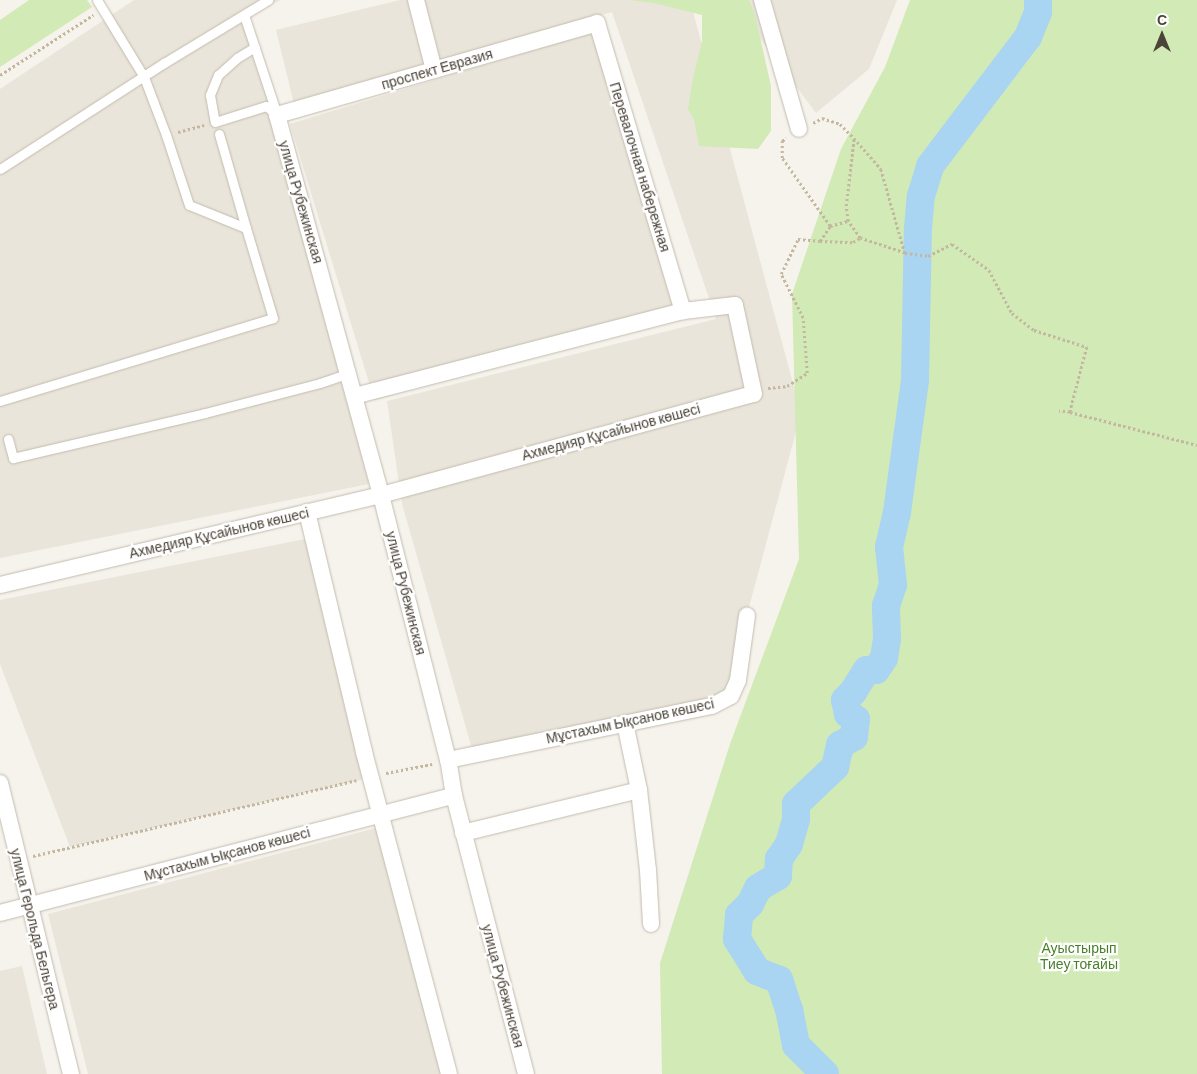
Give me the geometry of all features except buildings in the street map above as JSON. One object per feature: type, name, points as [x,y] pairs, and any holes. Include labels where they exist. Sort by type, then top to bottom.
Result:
[{"type":"street","points":[[416,0],[434,70]]},
{"type":"street","points":[[762,0],[799,129]]},
{"type":"street","name":"проспект Евразия","points":[[277,115],[597,23]]},
{"type":"street","name":"Перевалочная набережная","points":[[597,23],[683,311]]},
{"type":"street","name":"улица Рубежинская","points":[[277,115],[381,495],[448,760],[463,833],[526,1074]]},
{"type":"street","points":[[355,396],[683,311],[736,306],[754,394]]},
{"type":"street","name":"Ахмедияр Құсайынов көшесі","points":[[0,585],[381,495],[754,394]]},
{"type":"street","points":[[307,512],[371,777],[449,1074]]},
{"type":"street","name":"Мұстахым Ықсанов көшесі","points":[[448,760],[625,722],[712,706],[731,696],[738,680],[747,616]]},
{"type":"street","points":[[625,722],[640,790],[651,924]]},
{"type":"street","name":"улица Герольда Бельгера","points":[[0,783],[70,1074]]},
{"type":"street","points":[[463,833],[640,790]]},
{"type":"street","name":"Мұстахым Ықсанов көшесі","points":[[0,913],[381,813],[454,796]]},
{"type":"lane","points":[[97,0],[144,77],[166,135],[189,205],[246,228]]},
{"type":"lane","points":[[0,169],[268,0]]},
{"type":"lane","points":[[244,15],[277,115]]},
{"type":"lane","points":[[255,47],[218,75],[210,95],[215,122],[266,106],[277,115]]},
{"type":"lane","points":[[0,401],[273,318],[219,134]]},
{"type":"lane","points":[[8,439],[13,458],[205,413],[320,383],[348,373]]},
{"type":"path","points":[[0,75],[103,8]]},
{"type":"path","points":[[830,226],[782,158],[782,141],[799,129],[822,118],[840,124],[881,169],[906,254]]},
{"type":"path","points":[[166,135],[215,122]]},
{"type":"path","points":[[854,138],[846,206],[848,221],[860,238],[906,254],[928,256],[952,244],[989,270],[1012,314],[1034,330],[1087,348],[1070,412]]},
{"type":"path","points":[[820,241],[830,226],[848,221]]},
{"type":"path","points":[[754,394],[770,388],[787,386],[806,373],[803,318],[781,274],[798,239],[853,242],[860,238]]},
{"type":"path","points":[[1059,411],[1070,412],[1197,445]]},
{"type":"path","points":[[18,859],[448,760]]},
{"type":"shaded area","points":[[134,0],[281,0],[245,15],[369,484],[0,558],[0,89]]},
{"type":"shaded area","points":[[400,0],[683,0],[691,4],[801,413],[725,697],[472,749],[402,504],[387,401],[716,319],[612,12],[294,104],[276,30]]},
{"type":"shaded area","points":[[731,0],[897,0],[869,69],[816,113]]},
{"type":"shaded area","points":[[594,31],[678,307],[374,400],[290,124]]},
{"type":"shaded area","points":[[310,538],[365,779],[70,847],[0,664],[0,600]]},
{"type":"shaded area","points":[[376,828],[441,1074],[88,1074],[48,914]]},
{"type":"shaded area","points":[[22,966],[47,1074],[0,1074],[0,971]]},
{"type":"green space","points":[[29,0],[87,0],[92,7],[0,67],[0,20]]},
{"type":"green space","points":[[629,0],[749,0],[755,15],[771,86],[771,131],[758,149],[699,146],[694,120],[688,109],[702,41],[702,15],[654,3]]},
{"type":"green space","name":"Ауыстырып Тиеу тоғайы","points":[[910,0],[1197,0],[1197,1074],[662,1074],[660,963],[730,744],[799,559],[792,294],[841,149],[885,67]]},
{"type":"waterway","points":[[825,1074],[796,1045],[789,1010],[779,980],[757,971],[737,939],[739,915],[750,904],[758,888],[778,876],[779,859],[789,844],[796,819],[796,804],[835,767],[840,745],[854,737],[856,719],[848,714],[845,700],[853,692],[867,670],[876,670],[884,658],[887,638],[886,606],[893,585],[889,547],[897,512],[915,380],[918,228],[921,196],[930,166],[1028,37],[1038,12],[1038,0]]}]
